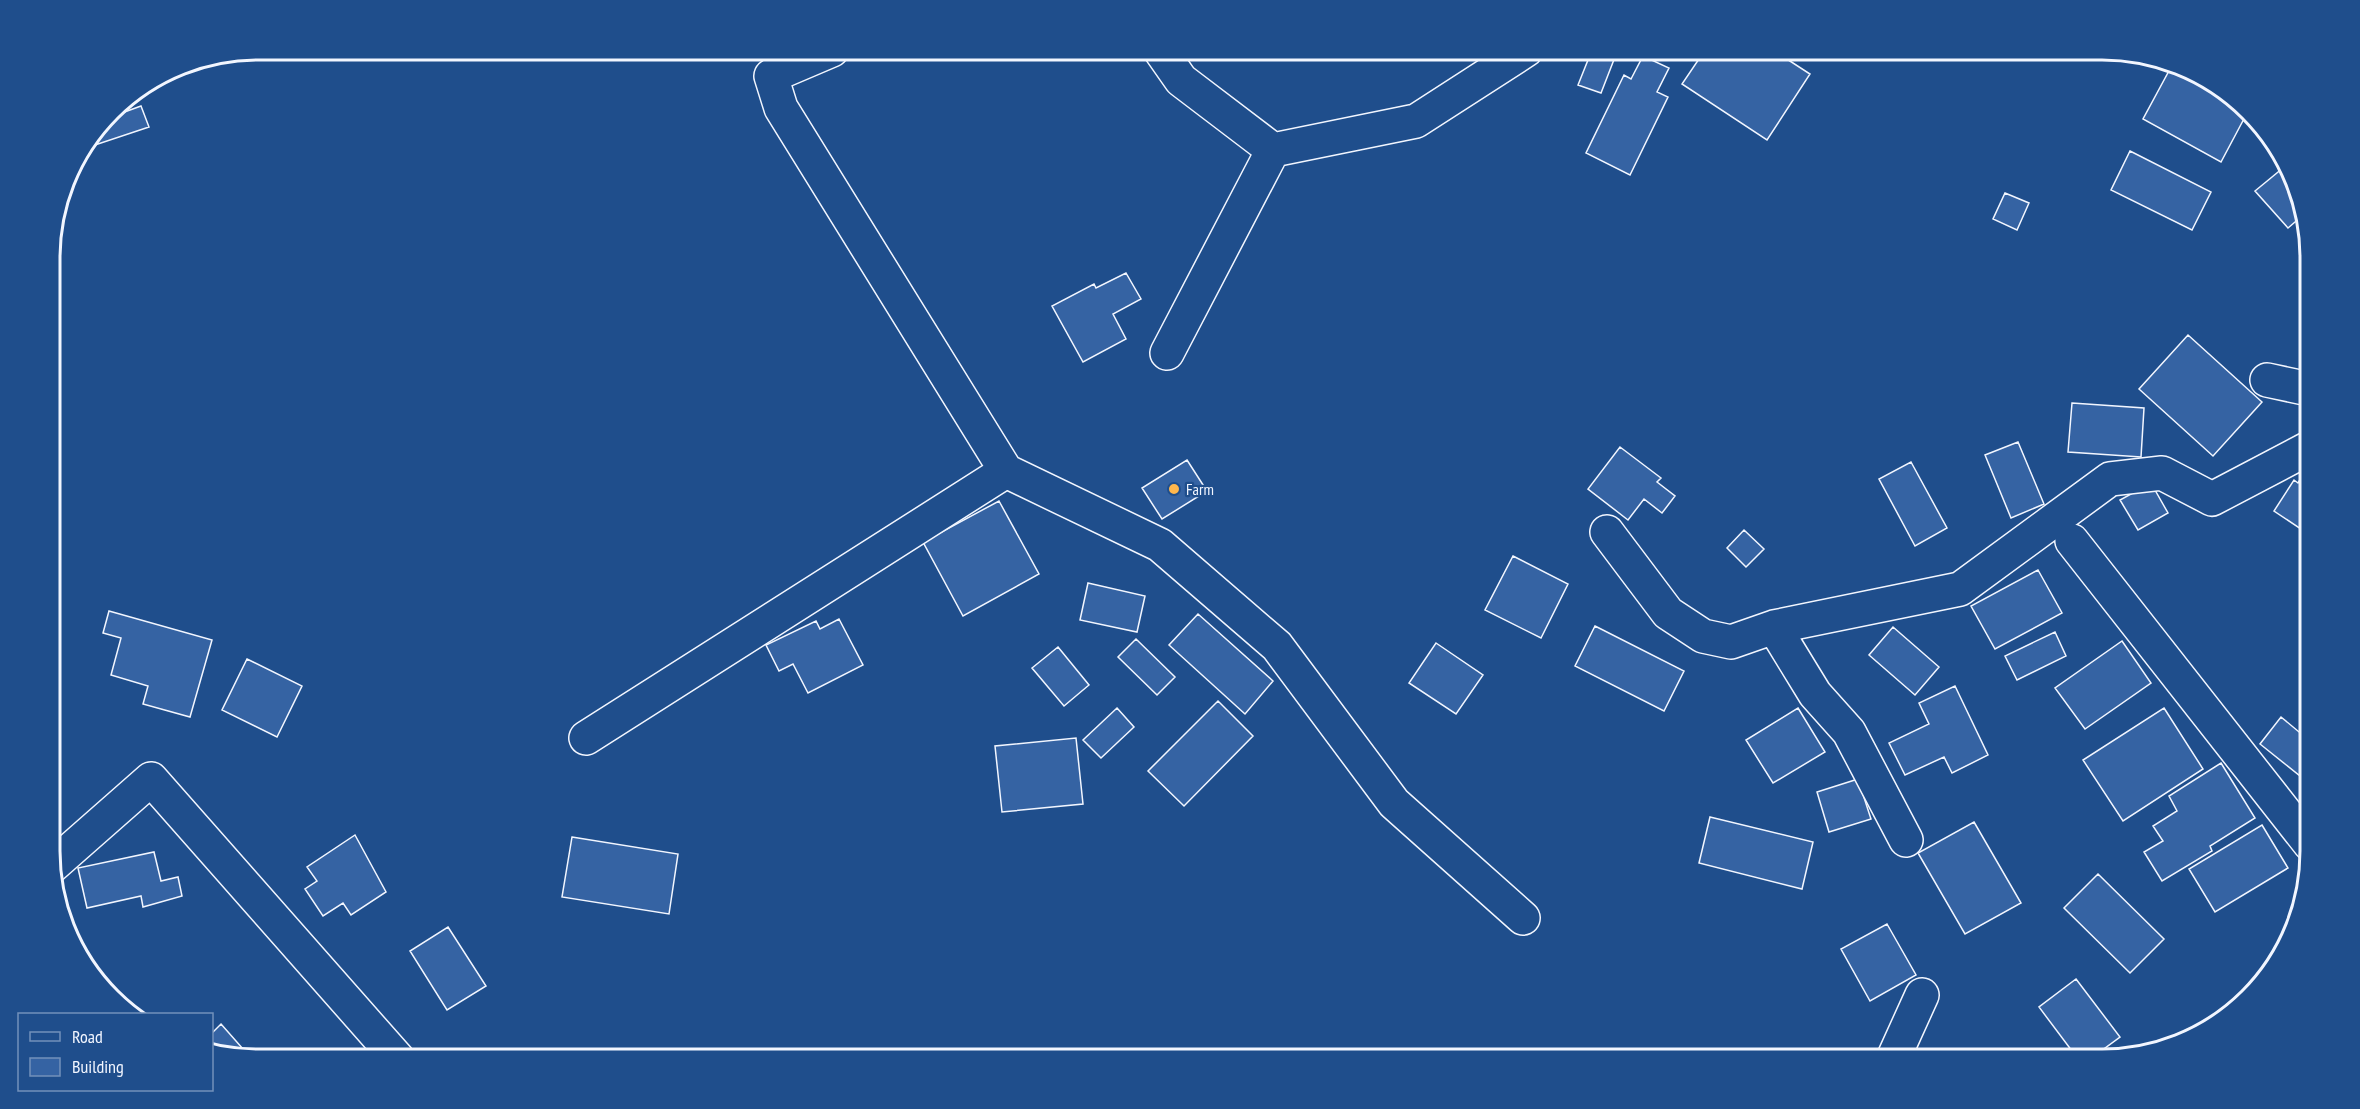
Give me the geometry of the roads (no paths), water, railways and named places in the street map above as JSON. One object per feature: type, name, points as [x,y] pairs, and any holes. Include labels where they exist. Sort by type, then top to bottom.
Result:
[{"type":"street","points":[[809,60],[771,76],[781,108],[1006,471],[1160,546],[1277,646],[1394,803],[1523,918]]},
{"type":"street","points":[[1167,60],[1181,80],[1273,150],[1416,121],[1511,60]]},
{"type":"street","points":[[1167,353],[1273,150]]},
{"type":"street","points":[[2267,380],[2300,387]]},
{"type":"street","points":[[1607,532],[1668,613],[1703,636],[1731,642],[1774,627],[1960,590],[2110,479],[2162,473],[2212,499],[2300,452]]},
{"type":"street","points":[[586,738],[1006,471]]},
{"type":"street","points":[[2072,541],[2300,831]]},
{"type":"street","points":[[1774,627],[1815,694],[1849,732],[1906,840]]},
{"type":"street","points":[[61,859],[151,779],[389,1049]]},
{"type":"street","points":[[1898,1049],[1922,995]]},
{"type":"place","name":"Farm","points":[[1174,489]]}]
